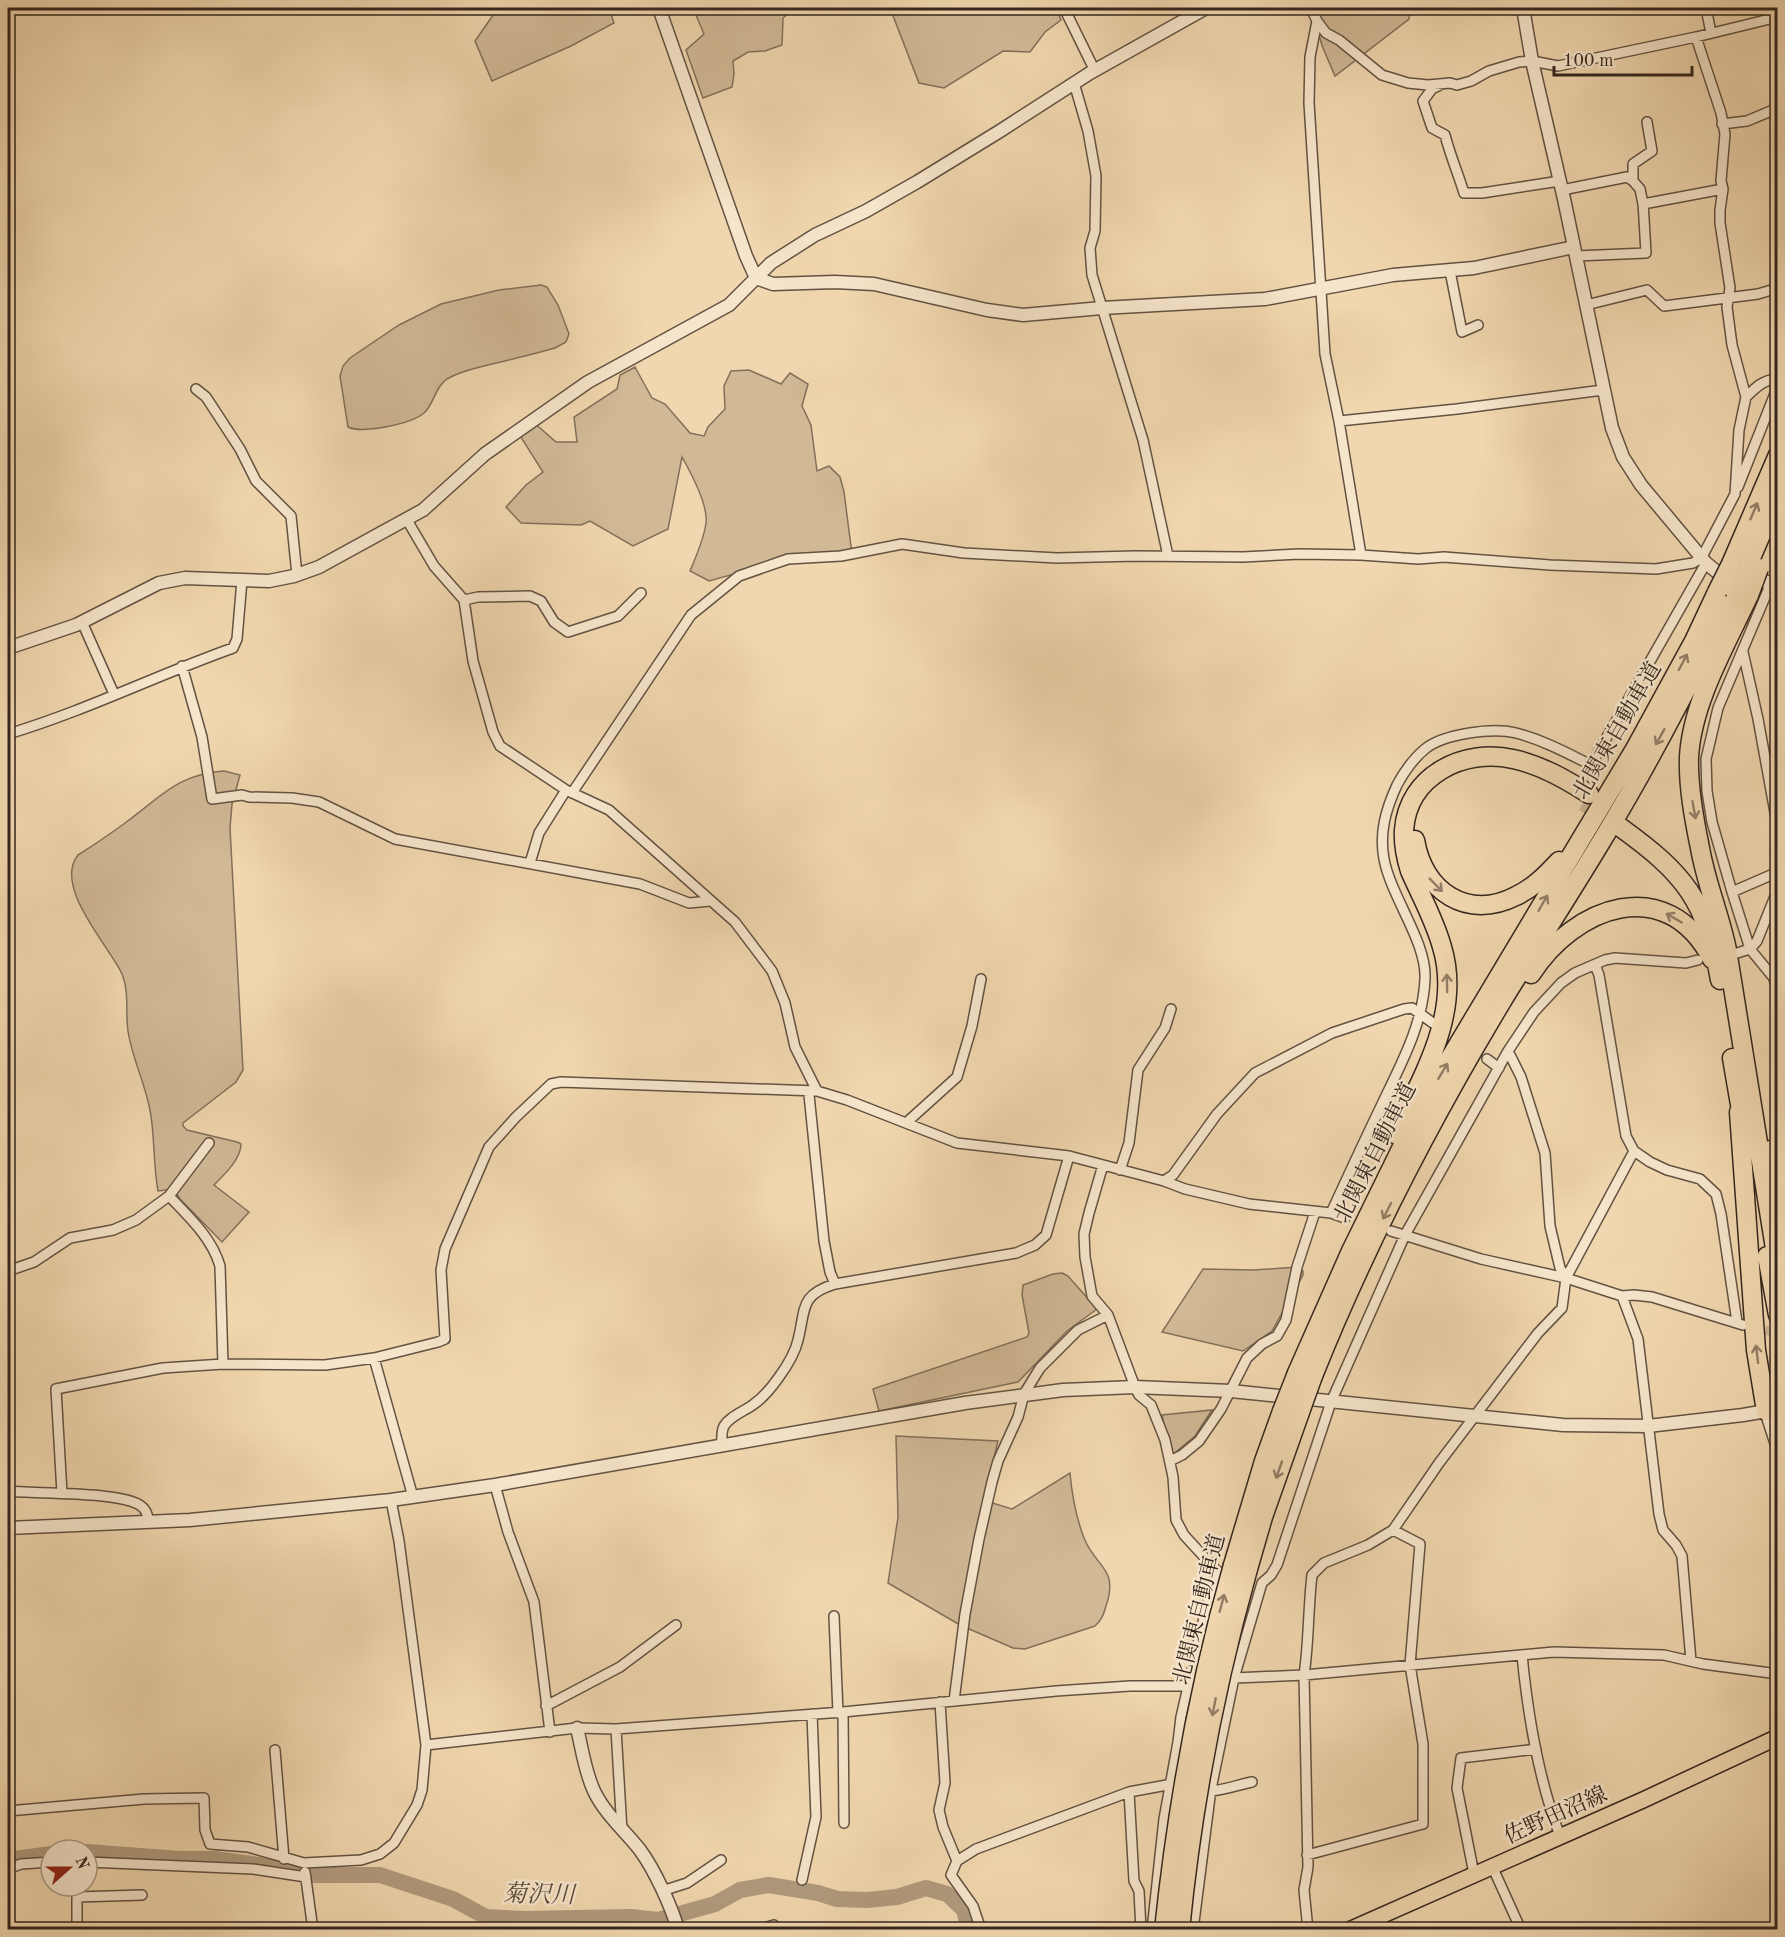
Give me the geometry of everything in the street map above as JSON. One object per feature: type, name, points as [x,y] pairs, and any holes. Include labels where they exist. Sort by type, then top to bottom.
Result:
[{"type":"highway","name":"北関東自動車道","points":[[1746,566],[1778,455]]},
{"type":"highway","name":"北関東自動車道","points":[[1305,1375],[1413,1158],[1502,1002],[1608,831],[1681,699],[1734,593],[1778,495]]},
{"type":"highway","points":[[1737,1051],[1732,952],[1700,850],[1692,798],[1689,757],[1696,717],[1734,593],[1778,504]]},
{"type":"highway","name":"北関東自動車道","points":[[1164,1929],[1173,1849],[1209,1654],[1233,1568],[1267,1506],[1291,1413],[1305,1375],[1316,1331],[1368,1215],[1425,1100],[1668,690],[1734,593]]},
{"type":"highway","points":[[1316,1331],[1344,1248],[1431,1056],[1444,1016],[1448,988],[1444,954],[1406,858],[1404,830],[1411,803],[1427,781],[1437,772],[1462,760],[1482,757],[1513,759],[1534,765],[1558,775],[1586,798],[1523,773],[1492,768],[1476,769],[1459,774],[1434,789],[1425,800],[1416,825],[1415,840],[1417,855],[1432,883],[1458,901],[1471,904],[1501,903],[1527,891],[1569,850],[1622,757],[1668,690]]},
{"type":"highway","points":[[1732,952],[1696,885],[1670,855],[1623,822],[1665,862],[1690,891],[1708,928],[1737,1051],[1778,1315]]},
{"type":"highway","points":[[1413,1158],[1450,1107],[1534,969],[1559,939],[1586,919],[1612,909],[1630,907],[1644,907],[1667,913],[1685,924],[1694,933],[1709,954],[1720,980]]},
{"type":"highway","points":[[1744,1096],[1770,1148],[1778,1187]]},
{"type":"highway","points":[[1744,1096],[1778,1267]]},
{"type":"highway","points":[[1744,1096],[1742,1170],[1756,1350],[1772,1410]]},
{"type":"highway","name":"北関東自動車道","points":[[1180,1929],[1189,1849],[1205,1753],[1226,1653],[1233,1568]]},
{"type":"main road","name":"佐野田沼線","points":[[1348,1929],[1778,1737]]},
{"type":"street","points":[[659,8],[700,120],[736,229],[756,278],[773,284],[835,282],[874,284],[987,310],[1016,314],[1266,299],[1393,275],[1474,268],[1575,252],[1646,253],[1640,189],[1627,177],[1464,193],[1458,173],[1452,163],[1445,135],[1432,128],[1423,101],[1432,89],[1442,84]]},
{"type":"street","points":[[1064,8],[1095,71]]},
{"type":"street","points":[[8,648],[82,622],[159,583],[185,578],[269,581],[297,575],[319,567],[407,520],[440,496],[485,454],[588,382],[729,305],[771,263],[815,235],[866,211],[917,182],[1074,83],[1206,8]]},
{"type":"street","points":[[1311,8],[1326,33],[1340,40],[1382,75],[1428,86],[1450,83],[1457,85],[1471,81],[1489,71],[1519,62],[1532,61],[1558,66],[1778,17]]},
{"type":"street","points":[[1523,8],[1532,61],[1561,185],[1603,390],[1612,428],[1623,457],[1641,485],[1704,560],[1717,572],[1738,579],[1774,583],[1718,708],[1706,759],[1707,791],[1712,822],[1732,892],[1750,949],[1773,977],[1778,988]]},
{"type":"street","points":[[1706,8],[1711,33]]},
{"type":"street","points":[[1317,21],[1310,57],[1309,104],[1325,354],[1339,421],[1361,555]]},
{"type":"street","points":[[1695,37],[1721,113],[1725,134],[1721,181],[1724,189],[1720,210],[1730,288],[1727,307],[1732,345],[1746,397],[1739,430],[1735,494]]},
{"type":"street","points":[[1074,83],[1088,131],[1096,176],[1095,231],[1090,248],[1092,275],[1143,440],[1168,556]]},
{"type":"street","points":[[1722,124],[1747,121],[1778,108]]},
{"type":"street","points":[[1633,181],[1633,164],[1652,151],[1647,122]]},
{"type":"street","points":[[1643,202],[1643,204],[1724,189]]},
{"type":"street","points":[[1450,271],[1462,332],[1478,325]]},
{"type":"street","points":[[1586,305],[1647,290],[1664,306],[1758,294],[1778,288]]},
{"type":"street","points":[[1746,397],[1760,384],[1771,379],[1778,379]]},
{"type":"street","points":[[1331,1213],[1396,1075],[1421,1014],[1425,976],[1422,960],[1417,943],[1392,887],[1384,861],[1382,844],[1387,808],[1404,771],[1426,748],[1458,735],[1486,730],[1515,732],[1559,749],[1591,765],[1704,560],[1735,494],[1778,386]]},
{"type":"street","points":[[196,388],[206,397],[240,449],[256,481],[291,516],[297,575]]},
{"type":"street","points":[[1339,421],[1457,409],[1603,390]]},
{"type":"street","points":[[407,520],[434,566],[464,600],[473,661],[493,732],[500,746],[569,791],[609,810],[735,922],[772,971],[785,1003],[795,1047],[814,1091]]},
{"type":"street","points":[[530,863],[539,834],[691,615],[739,576],[788,559],[841,556],[902,544],[964,553],[1057,558],[1361,555],[1418,559],[1444,557],[1550,565],[1656,569],[1704,560]]},
{"type":"street","points":[[8,734],[54,720],[182,666],[233,648],[237,639],[242,580]]},
{"type":"street","points":[[464,600],[478,597],[530,596],[541,601],[554,622],[567,632],[618,615],[641,593]]},
{"type":"street","points":[[82,622],[114,694]]},
{"type":"street","points":[[1743,652],[1778,829]]},
{"type":"street","points":[[182,666],[202,737],[212,799],[242,795],[319,802],[395,839],[640,884],[689,903],[710,901]]},
{"type":"street","points":[[1732,892],[1778,872]]},
{"type":"street","points":[[1732,952],[1750,949],[1757,941],[1778,889]]},
{"type":"street","points":[[1193,1929],[1211,1792],[1234,1678],[1262,1583],[1277,1565],[1331,1402],[1405,1235],[1508,1052],[1543,1000],[1575,973],[1605,960],[1615,958],[1686,963],[1698,960]]},
{"type":"street","points":[[1391,1231],[1481,1259],[1566,1278],[1622,1296],[1634,1294],[1652,1297],[1740,1324],[1722,1214],[1716,1194],[1700,1179],[1667,1170],[1650,1162],[1634,1151],[1626,1136],[1599,975],[1595,964]]},
{"type":"street","points":[[906,1123],[957,1077],[981,979]]},
{"type":"street","points":[[1164,1181],[1173,1175],[1217,1114],[1255,1073],[1332,1033],[1404,1009],[1412,1008],[1433,1023]]},
{"type":"street","points":[[1120,1170],[1129,1143],[1138,1070],[1165,1028],[1171,1009]]},
{"type":"street","points":[[1508,1052],[1521,1077],[1545,1153],[1550,1226],[1560,1268],[1566,1278]]},
{"type":"street","points":[[1487,1059],[1499,1068]]},
{"type":"street","points":[[62,1493],[56,1389],[163,1368],[223,1364],[325,1365],[374,1358],[445,1339],[441,1270],[445,1249],[489,1147],[551,1084],[561,1082],[814,1091],[847,1100],[957,1143],[1069,1156],[1164,1181],[1185,1189],[1249,1204],[1331,1213],[1345,1218]]},
{"type":"street","points":[[814,1091],[809,1095],[824,1241],[830,1272],[835,1284]]},
{"type":"street","points":[[8,1271],[34,1262],[70,1238],[113,1230],[136,1220],[169,1196],[209,1143]]},
{"type":"street","points":[[1308,1929],[1304,1890],[1308,1867],[1305,1675],[1312,1575],[1324,1563],[1368,1545],[1393,1530],[1439,1463],[1538,1333],[1562,1308],[1566,1278],[1634,1151]]},
{"type":"street","points":[[722,1444],[722,1433],[726,1424],[766,1393],[789,1361],[798,1341],[807,1300],[818,1290],[835,1284],[1016,1253],[1035,1245],[1046,1235],[1069,1156]]},
{"type":"street","points":[[1103,1165],[1092,1196],[1086,1223],[1085,1257],[1092,1296],[1108,1315],[1135,1387],[1139,1395],[1151,1405],[1165,1440],[1173,1478],[1176,1520],[1184,1534],[1233,1568],[1262,1583]]},
{"type":"street","points":[[169,1196],[205,1236],[220,1266],[223,1364]]},
{"type":"street","points":[[1170,1461],[1182,1455],[1199,1441],[1231,1391],[1247,1358],[1262,1344],[1276,1336],[1286,1320],[1296,1267],[1315,1212]]},
{"type":"street","points":[[1622,1296],[1638,1339],[1659,1514],[1663,1530],[1677,1545],[1682,1556],[1691,1661]]},
{"type":"street","points":[[954,1701],[965,1614],[979,1539],[998,1461],[1018,1417],[1024,1394],[1040,1368],[1078,1330],[1108,1315]]},
{"type":"street","points":[[374,1358],[412,1497]]},
{"type":"street","points":[[8,1528],[190,1520],[391,1500],[495,1485],[722,1444],[1024,1394],[1063,1390],[1135,1387],[1231,1391],[1563,1425],[1648,1426],[1772,1410],[1778,1448]]},
{"type":"street","points":[[495,1485],[508,1532],[534,1602],[550,1732]]},
{"type":"street","points":[[8,1491],[62,1493],[138,1503],[147,1512],[149,1522]]},
{"type":"street","points":[[8,1811],[144,1799],[204,1798],[205,1830],[210,1844],[248,1848],[304,1863],[361,1860],[380,1854],[394,1843],[417,1805],[422,1790],[426,1745],[399,1541],[391,1500]]},
{"type":"street","points":[[1307,1855],[1423,1824],[1423,1744],[1410,1665],[1420,1544],[1393,1530]]},
{"type":"street","points":[[1152,1929],[1155,1888],[1169,1786],[1208,1599],[1233,1568]]},
{"type":"street","points":[[834,1616],[844,1823]]},
{"type":"street","points":[[546,1706],[620,1667],[676,1625]]},
{"type":"street","points":[[426,1745],[578,1728],[616,1729],[1130,1686],[1189,1685],[1234,1678],[1305,1675],[1554,1652],[1664,1655],[1703,1664],[1778,1674]]},
{"type":"street","points":[[1522,1655],[1527,1713],[1543,1784],[1560,1836]]},
{"type":"street","points":[[940,1702],[945,1783],[939,1810],[943,1827],[957,1861]]},
{"type":"street","points":[[802,1880],[816,1817],[812,1714]]},
{"type":"street","points":[[578,1728],[594,1792],[622,1831],[640,1850],[673,1910],[678,1929]]},
{"type":"street","points":[[616,1729],[622,1831]]},
{"type":"street","points":[[1474,1874],[1457,1788],[1461,1758],[1536,1749]]},
{"type":"street","points":[[275,1750],[284,1859]]},
{"type":"street","points":[[981,1929],[973,1906],[951,1875],[957,1861],[976,1849],[1143,1788],[1169,1786],[1211,1792],[1252,1782]]},
{"type":"street","points":[[1129,1792],[1134,1881],[1138,1891],[1141,1929]]},
{"type":"street","points":[[662,1891],[687,1884],[721,1860]]},
{"type":"street","points":[[8,1869],[21,1864],[39,1863]]},
{"type":"street","points":[[99,1863],[253,1869],[306,1877]]},
{"type":"street","points":[[304,1863],[313,1929]]},
{"type":"street","points":[[1492,1866],[1521,1929]]},
{"type":"street","points":[[1155,1888],[1197,1894]]},
{"type":"street","points":[[99,1896],[142,1895]]},
{"type":"street","points":[[76,1898],[76,1929]]},
{"type":"street","points":[[758,1929],[774,1925],[775,1929]]},
{"type":"shaded area","points":[[498,8],[609,8],[614,23],[571,46],[492,81],[475,41]]},
{"type":"shaded area","points":[[693,8],[795,8],[783,18],[782,45],[765,51],[748,52],[733,61],[732,87],[703,98],[686,50],[704,34]]},
{"type":"shaded area","points":[[890,8],[1056,8],[1061,20],[1045,32],[1030,52],[1003,51],[944,88],[919,83]]},
{"type":"shaded area","points":[[1310,8],[1410,8],[1409,19],[1335,76]]},
{"type":"shaded area","points":[[541,285],[547,287],[558,305],[569,334],[566,342],[555,348],[452,376],[443,382],[424,413],[409,421],[375,429],[348,427],[340,376],[343,366],[350,358],[399,325],[441,304],[499,290]]},
{"type":"shaded area","points":[[635,367],[652,398],[665,404],[690,433],[704,436],[708,427],[725,409],[724,386],[731,371],[749,370],[781,384],[790,373],[808,384],[802,406],[811,425],[817,471],[829,466],[840,477],[852,554],[788,559],[709,581],[690,571],[703,537],[706,517],[700,494],[682,457],[668,529],[633,546],[590,521],[581,525],[521,523],[506,507],[526,485],[543,472],[517,431],[532,421],[556,442],[577,442],[574,417],[617,389],[620,375]]},
{"type":"shaded area","points":[[224,771],[240,775],[232,804],[230,828],[243,1070],[236,1082],[183,1123],[187,1130],[241,1144],[235,1161],[214,1185],[249,1212],[222,1242],[180,1199],[174,1189],[158,1191],[150,1110],[130,1041],[124,979],[77,899],[72,883],[72,868],[78,855],[170,789],[194,777]]},
{"type":"shaded area","points":[[1297,1267],[1303,1271],[1303,1275],[1272,1331],[1243,1351],[1162,1332],[1203,1269],[1254,1270]]},
{"type":"shaded area","points":[[1062,1273],[1068,1276],[1097,1309],[1067,1331],[1018,1382],[879,1411],[873,1389],[1027,1337],[1029,1333],[1022,1295],[1023,1285]]},
{"type":"shaded area","points":[[1212,1410],[1195,1436],[1171,1456],[1162,1415]]},
{"type":"shaded area","points":[[896,1436],[998,1441],[986,1491],[989,1502],[1012,1509],[1070,1473],[1075,1506],[1084,1538],[1108,1576],[1110,1584],[1105,1609],[1097,1624],[1025,1649],[1013,1648],[960,1625],[888,1583],[898,1517]]},
{"type":"waterway","name":"菊沢川","points":[[99,1853],[180,1859],[215,1859],[288,1869],[308,1875],[380,1875],[453,1899],[486,1917],[523,1919],[631,1917],[658,1920],[715,1904],[740,1890],[769,1885],[818,1893],[837,1899],[867,1900],[897,1897],[926,1888],[947,1894],[964,1910],[969,1930]]},
{"type":"waterway","name":"菊沢川","points":[[8,1860],[39,1856]]},
{"type":"tunnel","points":[[1584,802],[1620,827]]},
{"type":"tunnel","points":[[1752,1327],[1778,1333]]}]
